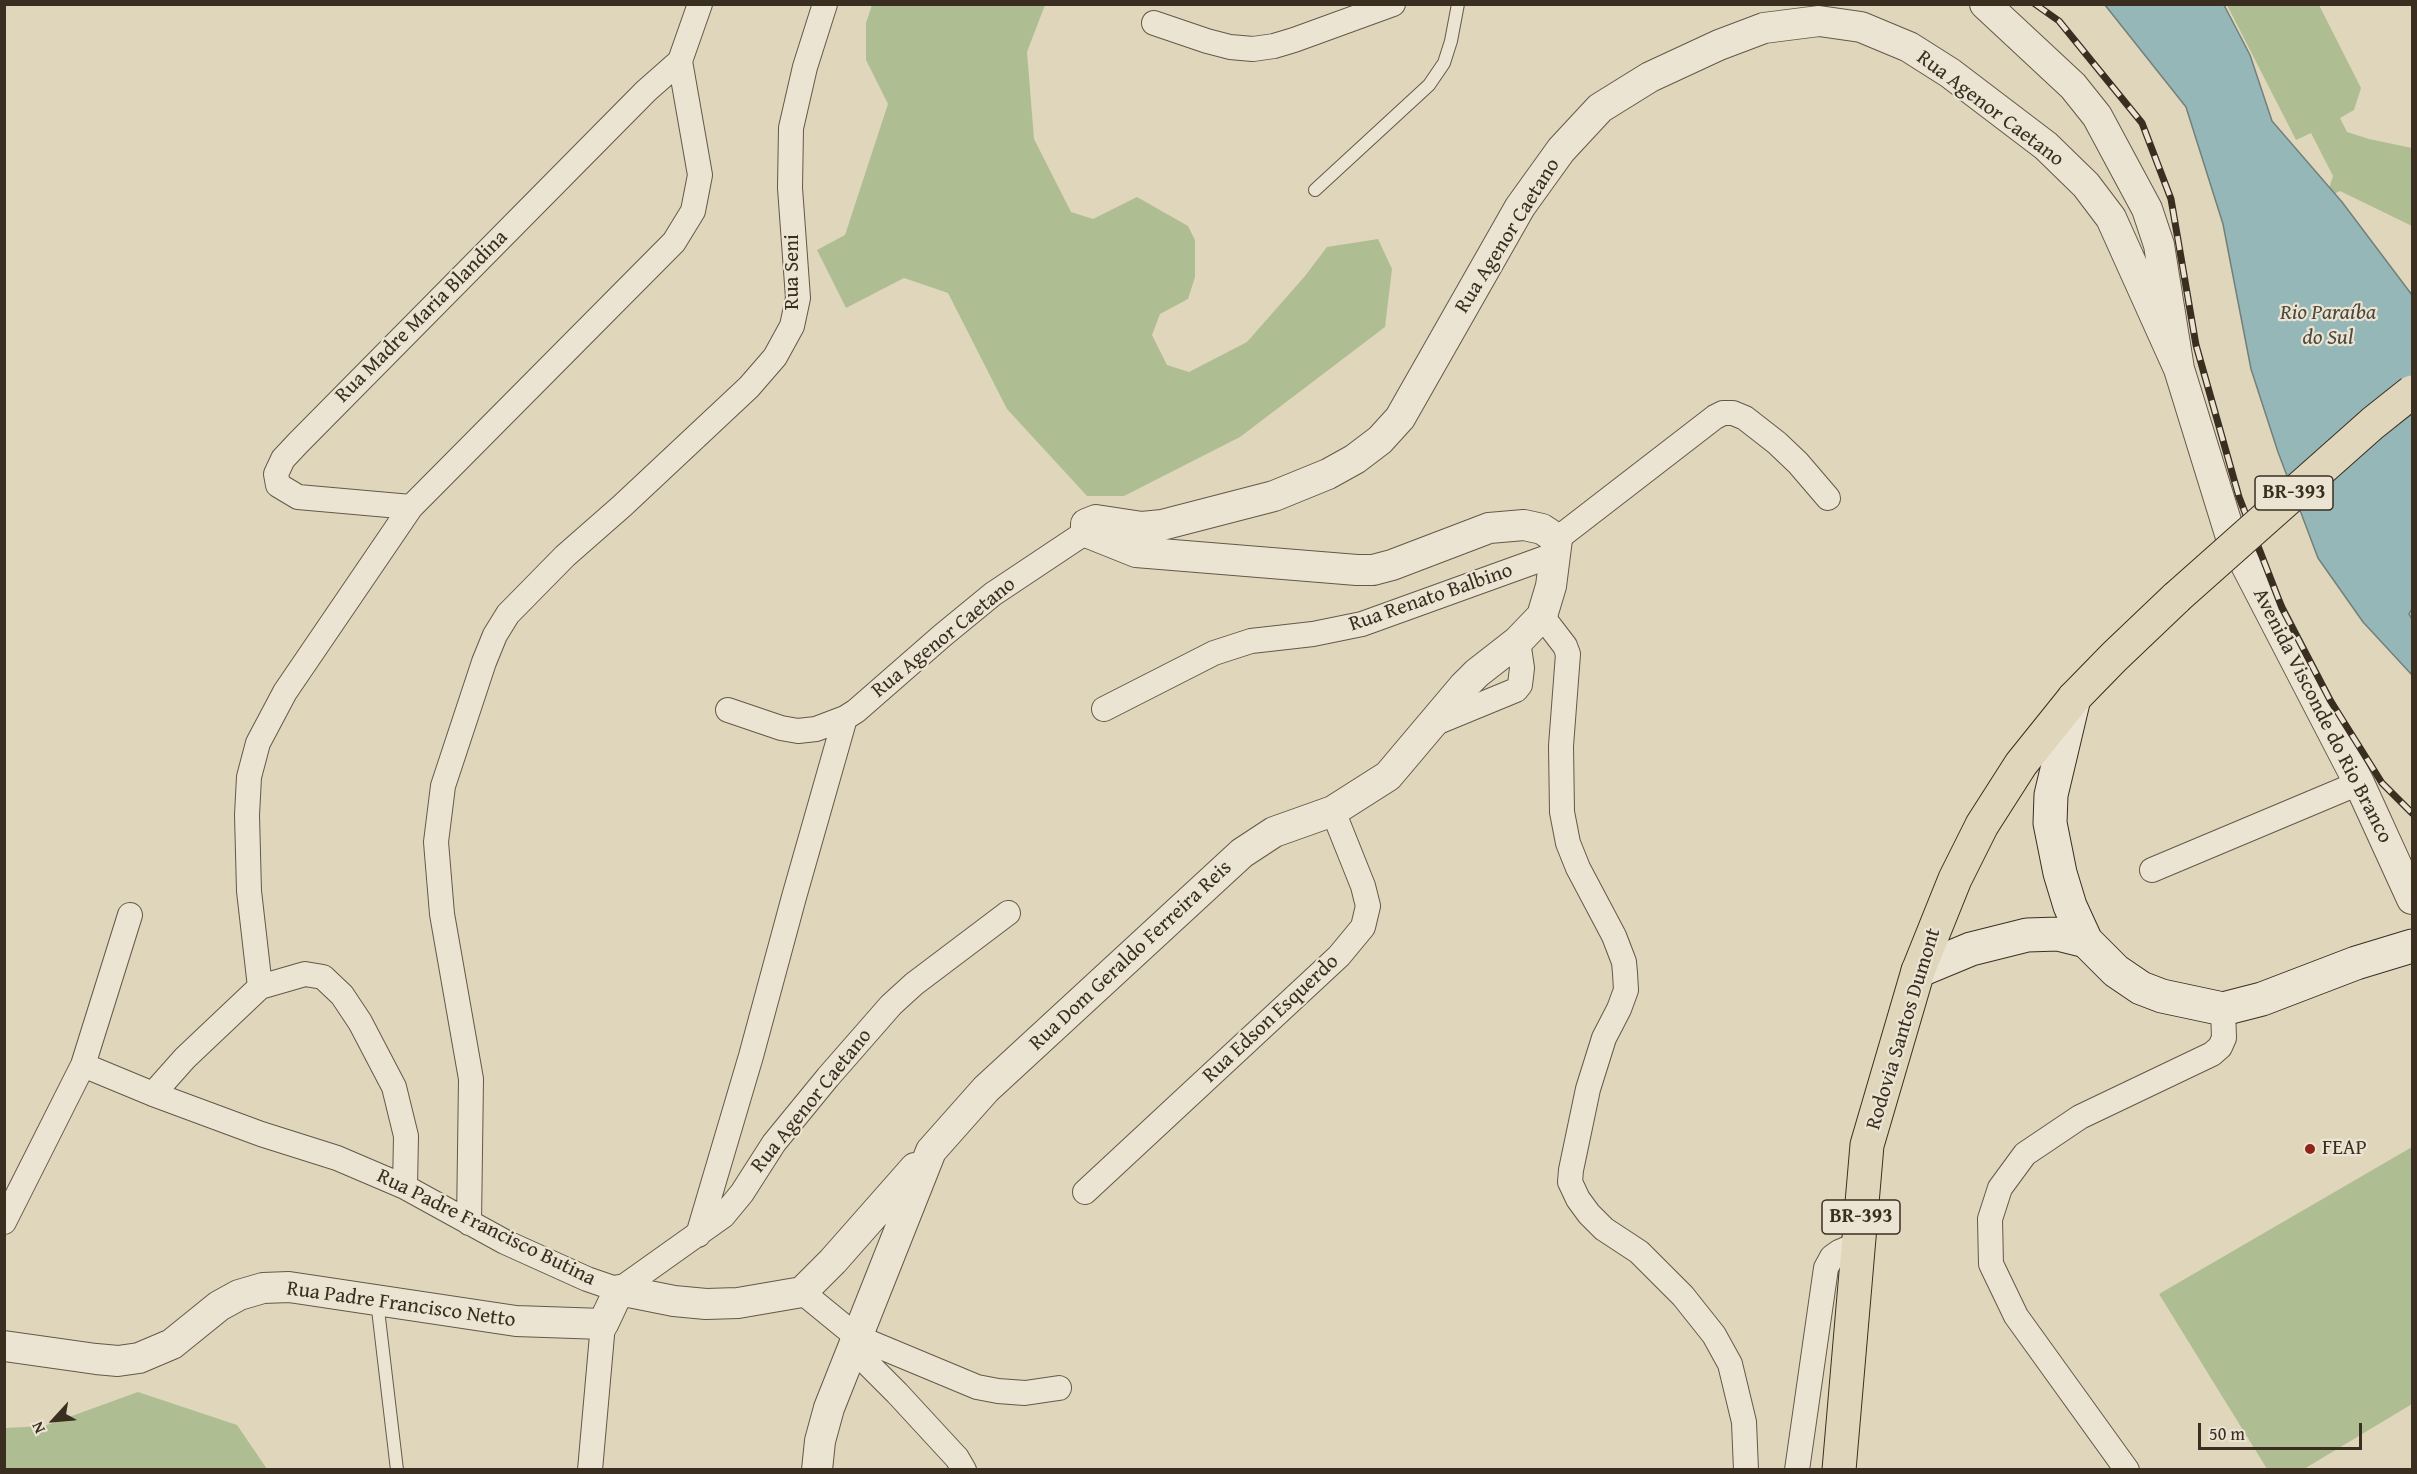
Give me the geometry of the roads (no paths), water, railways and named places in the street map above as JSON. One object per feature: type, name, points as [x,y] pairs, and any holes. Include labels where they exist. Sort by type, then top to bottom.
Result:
[{"type":"highway","name":"Rodovia Santos Dumont","points":[[1839,1470],[1867,1145],[1918,971],[1955,879],[1982,825],[2020,764],[2074,698],[2114,657],[2177,597],[2373,423],[2412,392]]},
{"type":"main road","points":[[2074,698],[2051,795],[2050,823],[2060,873],[2070,906],[2086,941],[2116,971],[2141,988],[2183,1001],[2223,1009],[2262,999],[2356,963],[2412,946]]},
{"type":"main road","points":[[1918,971],[1971,949],[2027,935],[2058,934],[2086,941]]},
{"type":"street","name":"Rua Madre Maria Blandina","points":[[411,507],[298,497],[278,485],[276,474],[284,459],[323,418],[646,92],[680,61],[700,4]]},
{"type":"street","name":"Rua Seni","points":[[469,1223],[471,1079],[442,914],[436,842],[443,786],[470,701],[495,635],[519,601],[749,387],[775,357],[792,326],[798,298],[790,188],[791,128],[804,67],[825,4]]},
{"type":"street","points":[[1154,23],[1207,41],[1230,47],[1253,49],[1294,40],[1393,4]]},
{"type":"street","points":[[1985,4],[2073,86],[2097,116],[2117,149],[2147,209],[2159,245],[2179,369]]},
{"type":"street","name":"Rua Agenor Caetano","points":[[728,710],[781,728],[798,731],[816,729],[845,718],[993,594],[1086,532],[1084,526],[1091,521],[1142,527],[1162,525],[1274,496],[1328,474],[1355,459],[1380,440],[1400,418],[1520,207],[1561,150],[1580,128],[1600,108],[1650,77],[1719,45],[1764,28],[1819,21],[1861,27],[1900,43],[1950,73],[2046,146],[2085,185],[2110,218],[2179,369]]},
{"type":"street","name":"Rua Madre Maria Blandina","points":[[260,987],[249,891],[247,815],[249,777],[258,743],[285,692],[411,507],[674,242],[693,211],[700,175],[680,61]]},
{"type":"street","name":"Avenida Visconde do Rio Branco","points":[[2179,369],[2230,534],[2359,783],[2412,899]]},
{"type":"street","name":"Rua Renato Balbino","points":[[1104,709],[1214,653],[1242,644],[1362,624],[1556,547],[1715,417],[1723,413],[1733,413],[1745,418],[1777,443],[1828,498]]},
{"type":"street","points":[[1086,532],[1117,546],[1156,555],[1357,570],[1373,570],[1392,565],[1489,528],[1524,525],[1542,528],[1556,547]]},
{"type":"street","name":"Rua Dom Geraldo Ferreira Reis","points":[[817,1470],[823,1426],[931,1151],[986,1089],[1242,853],[1274,832],[1333,811],[1388,776],[1477,673],[1518,641],[1542,616],[1551,586],[1556,547]]},
{"type":"street","points":[[1542,616],[1565,646],[1568,654],[1561,746],[1562,812],[1568,843],[1578,868],[1614,936],[1624,962],[1626,990],[1604,1038],[1588,1089],[1570,1182],[1578,1199],[1604,1230],[1639,1252],[1683,1296],[1714,1335],[1730,1364],[1744,1422],[1746,1470]]},
{"type":"street","points":[[698,1235],[751,1056],[845,718]]},
{"type":"street","points":[[2152,870],[2359,783]]},
{"type":"street","name":"Rua Edson Esquerdo","points":[[1085,1192],[1340,956],[1363,927],[1368,906],[1363,886],[1333,811]]},
{"type":"street","name":"Rua Agenor Caetano","points":[[619,1290],[698,1235],[732,1206],[774,1143],[891,1005],[914,984],[1008,913]]},
{"type":"street","points":[[4,1222],[83,1065],[130,915]]},
{"type":"street","points":[[153,1094],[185,1058],[260,987],[305,974],[322,977],[342,995],[360,1022],[394,1087],[406,1136],[405,1187]]},
{"type":"street","points":[[2127,1470],[2016,1316],[1990,1263],[1990,1219],[2000,1188],[2025,1154],[2080,1116],[2212,1054],[2220,1047],[2224,1038],[2223,1009]]},
{"type":"street","name":"Rua Padre Francisco Butina","points":[[83,1065],[261,1134],[337,1158],[405,1187],[505,1242],[587,1279],[619,1290],[674,1301],[706,1304],[738,1303],[802,1292]]},
{"type":"street","points":[[931,1151],[833,1261],[802,1292],[855,1343],[904,1401],[957,1458],[964,1470]]},
{"type":"street","points":[[1797,1470],[1826,1268],[1832,1257],[1858,1244]]},
{"type":"street","name":"Rua Padre Francisco Netto","points":[[4,1346],[118,1361],[157,1352],[172,1344],[219,1306],[239,1295],[263,1288],[289,1287],[516,1321],[603,1324]]},
{"type":"street","points":[[590,1470],[603,1324],[619,1290]]},
{"type":"street","points":[[855,1343],[977,1387],[1025,1393],[1059,1388]]},
{"type":"lane","points":[[1315,190],[1429,85],[1444,63],[1458,4]]},
{"type":"lane","points":[[376,1300],[398,1470]]},
{"type":"water","name":"Rio Paraíba do Sul","points":[[2105,5],[2224,5],[2250,55],[2272,121],[2342,202],[2412,295],[2412,609],[2409,614],[2412,619],[2412,675],[2363,622],[2318,558],[2278,452],[2251,369],[2223,224],[2186,107]]},
{"type":"railway","points":[[2035,4],[2059,21],[2142,123],[2171,199],[2196,345],[2239,497],[2282,608],[2330,700],[2382,783],[2412,813]]},
{"type":"place","name":"FEAP","points":[[2310,1149]]}]
